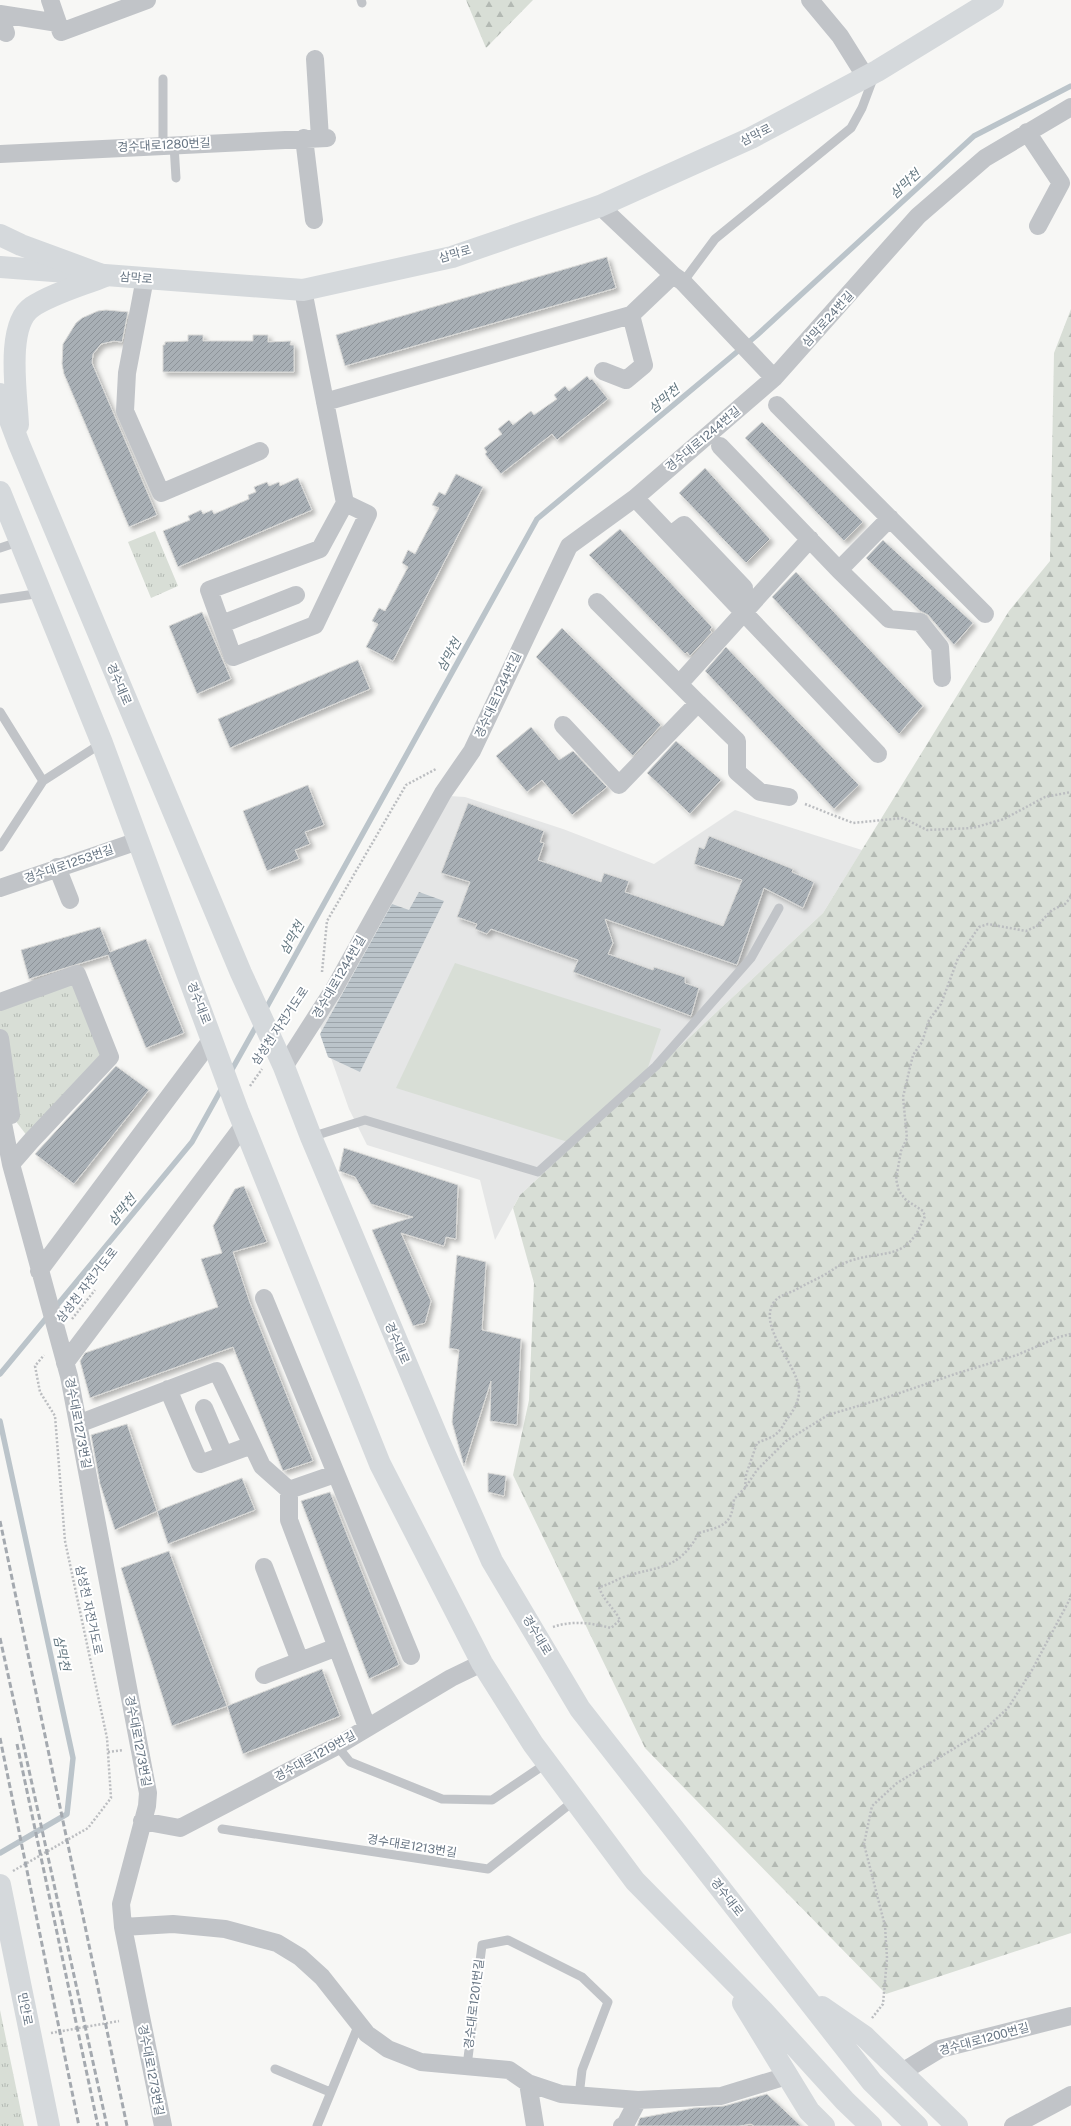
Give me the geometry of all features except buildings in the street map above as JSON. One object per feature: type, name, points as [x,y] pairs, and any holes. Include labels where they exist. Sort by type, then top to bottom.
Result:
[{"type":"main road","name":"삼막로","points":[[0,267],[303,290],[452,257],[600,206],[751,138],[871,73],[986,2]]},
{"type":"main road","points":[[0,235],[21,245],[105,276]]},
{"type":"main road","points":[[19,444],[15,352],[17,330],[22,318],[30,308],[44,300],[105,276]]},
{"type":"main road","name":"경수대로","points":[[0,394],[19,444],[241,973],[274,1066],[311,1137],[439,1442],[492,1561],[580,1709],[872,2082],[917,2126]]},
{"type":"main road","name":"경수대로","points":[[1,498],[21,541],[102,743],[241,1118]]},
{"type":"main road","points":[[241,1118],[380,1464],[482,1663],[547,1763],[635,1881],[871,2126]]},
{"type":"main road","name":"만안로","points":[[3,1884],[49,2126]]},
{"type":"main road","points":[[725,1973],[809,2111],[824,2126]]},
{"type":"main road","points":[[802,1992],[860,2034],[902,2072],[957,2126]]},
{"type":"street","points":[[50,0],[61,32],[139,1]]},
{"type":"street","points":[[810,0],[871,73]]},
{"type":"street","points":[[6,33],[0,15],[58,22]]},
{"type":"street","points":[[314,59],[317,138],[314,220]]},
{"type":"street","name":"삼막로24번길","points":[[774,378],[918,216],[985,158],[1071,107]]},
{"type":"street","points":[[1027,132],[1061,183],[1038,226]]},
{"type":"street","name":"경수대로1280번길","points":[[0,154],[317,138]]},
{"type":"street","points":[[600,206],[678,279],[774,378]]},
{"type":"street","points":[[145,278],[126,373],[126,411],[161,493],[260,451]]},
{"type":"street","points":[[325,402],[632,316],[678,279]]},
{"type":"street","points":[[303,290],[345,503],[320,549],[209,590],[233,657],[315,625],[368,514],[345,503]]},
{"type":"street","points":[[603,371],[626,380],[644,365],[632,316]]},
{"type":"street","name":"경수대로1244번길","points":[[274,1066],[334,989],[443,793],[472,751],[569,546],[635,498],[774,378]]},
{"type":"street","points":[[777,405],[985,614]]},
{"type":"street","points":[[720,446],[889,619],[920,622],[940,647],[942,678]]},
{"type":"street","points":[[635,498],[878,754]]},
{"type":"street","points":[[840,570],[890,518]]},
{"type":"street","points":[[680,683],[810,539]]},
{"type":"street","points":[[320,549],[345,562]]},
{"type":"street","points":[[222,624],[296,595]]},
{"type":"street","points":[[598,602],[737,741],[737,772],[760,792],[789,797]]},
{"type":"street","points":[[563,725],[619,785],[698,703]]},
{"type":"street","name":"경수대로1253번길","points":[[0,888],[138,840]]},
{"type":"street","points":[[57,867],[70,900]]},
{"type":"street","points":[[0,1002],[77,974],[110,1057],[31,1140],[11,1164]]},
{"type":"street","points":[[0,1038],[5,1111],[11,1164],[41,1276]]},
{"type":"street","points":[[41,1276],[213,1042]]},
{"type":"street","points":[[64,1359],[241,1118]]},
{"type":"street","name":"경수대로1273번길","points":[[41,1276],[64,1359],[78,1424],[148,1793],[147,1806],[121,1904],[123,1927],[163,2126]]},
{"type":"street","points":[[264,1298],[411,1656]]},
{"type":"street","points":[[78,1424],[168,1388],[217,1371],[262,1466],[290,1490]]},
{"type":"street","points":[[168,1388],[200,1464],[252,1444]]},
{"type":"street","points":[[204,1408],[224,1455]]},
{"type":"street","points":[[290,1490],[336,1474]]},
{"type":"street","points":[[290,1490],[289,1520],[367,1727]]},
{"type":"street","points":[[264,1567],[300,1661]]},
{"type":"street","points":[[264,1675],[337,1646]]},
{"type":"street","name":"경수대로1219번길","points":[[142,1821],[180,1828],[337,1746],[451,1678],[482,1663]]},
{"type":"street","name":"경수대로1201번길","points":[[123,1927],[173,1924],[218,1929],[277,1944],[300,1957],[322,1977],[367,2034],[388,2049],[421,2062],[509,2070],[528,2083],[561,2094],[638,2100],[720,2096],[787,2076]]},
{"type":"street","name":"경수대로1200번길","points":[[902,2072],[940,2049],[1071,2016]]},
{"type":"street","points":[[528,2083],[535,2126]]},
{"type":"street","points":[[1013,2126],[1071,2095]]},
{"type":"street","points":[[622,2126],[625,2126],[638,2100]]},
{"type":"lane","points":[[678,279],[715,239],[851,128],[862,108],[871,73]]},
{"type":"lane","points":[[163,79],[168,145],[176,178]]},
{"type":"lane","points":[[0,548],[21,541]]},
{"type":"lane","points":[[0,599],[42,593]]},
{"type":"lane","points":[[0,712],[43,781]]},
{"type":"lane","points":[[0,847],[43,781],[102,743]]},
{"type":"lane","points":[[311,1137],[365,1120],[538,1172],[661,1060],[751,958],[779,908]]},
{"type":"lane","points":[[337,1746],[350,1762],[442,1799],[492,1800],[547,1763]]},
{"type":"lane","name":"경수대로1213번길","points":[[222,1829],[488,1869],[575,1800]]},
{"type":"lane","name":"경수대로1201번길","points":[[467,2066],[482,1945],[508,1940],[582,1977],[608,2002],[582,2070],[579,2096]]},
{"type":"lane","points":[[316,2126],[359,2024]]},
{"type":"lane","points":[[275,2069],[330,2092]]},
{"type":"path","points":[[322,975],[327,921],[406,785],[439,768]]},
{"type":"path","points":[[789,797],[853,823],[903,818],[927,830],[973,828],[1004,819],[1045,797],[1071,792]]},
{"type":"path","points":[[745,1488],[746,1474],[757,1443],[776,1434],[791,1415],[798,1397],[799,1389],[795,1372],[772,1329],[770,1312],[773,1303],[779,1296],[795,1290],[844,1263],[894,1253],[903,1249],[921,1225],[925,1216],[923,1211],[906,1200],[900,1191],[896,1179],[901,1151],[907,1138],[903,1097],[913,1055],[922,1042],[929,1020],[941,1004],[958,958],[979,927],[988,924],[1026,931],[1037,926],[1052,910],[1065,904],[1071,897]]},
{"type":"path","name":"삼성천 자전거도로","points":[[247,1091],[274,1066]]},
{"type":"path","name":"삼성천 자전거도로","points":[[70,1322],[99,1285]]},
{"type":"path","points":[[536,1634],[567,1622],[593,1623],[611,1628],[620,1620],[616,1612],[602,1597],[599,1587],[609,1585],[623,1577],[660,1569],[680,1558],[699,1533],[722,1526],[733,1514],[734,1499],[745,1488],[757,1470],[786,1441],[828,1415],[1018,1355],[1060,1337],[1071,1334]]},
{"type":"path","name":"삼성천 자전거도로","points":[[3,1884],[88,1828],[111,1798],[107,1738],[65,1541],[55,1416],[40,1392],[35,1366],[45,1354]]},
{"type":"path","points":[[860,2034],[883,2004],[887,1958],[884,1926],[864,1844],[872,1806],[897,1783],[983,1731],[1008,1708],[1032,1670],[1071,1597]]},
{"type":"path","points":[[44,2034],[119,2021]]},
{"type":"shaded area","points":[[449,796],[465,797],[563,829],[654,864],[735,810],[862,850],[823,913],[520,1195],[495,1240],[480,1180],[367,1145],[349,1109],[320,1027]]},
{"type":"shaded area","points":[[419,892],[444,901],[360,1072],[328,1057],[320,1034],[392,904],[409,910]]},
{"type":"green space","points":[[466,0],[533,0],[486,48]]},
{"type":"green space","points":[[1071,309],[1071,1933],[886,1994],[645,1748],[513,1475],[529,1400],[534,1283],[513,1208],[520,1195],[823,913],[1009,611],[1050,561],[1054,353]]},
{"type":"green space","points":[[155,531],[178,586],[151,598],[128,542]]},
{"type":"green space","points":[[455,963],[661,1029],[646,1073],[568,1142],[396,1088]]},
{"type":"green space","points":[[77,974],[110,1057],[31,1141],[11,1115],[0,1038],[0,1002]]},
{"type":"green space","points":[[0,2010],[24,2126],[0,2126]]},
{"type":"waterway","name":"삼막천","points":[[264,1012],[537,519],[756,336],[974,136],[1071,86]]},
{"type":"waterway","name":"삼막천","points":[[230,1073],[258,1023]]},
{"type":"waterway","name":"삼막천","points":[[54,1309],[192,1142],[222,1088]]},
{"type":"waterway","name":"삼막천","points":[[0,1374],[48,1316]]},
{"type":"waterway","name":"삼막천","points":[[0,1421],[73,1758],[67,1814],[0,1853]]},
{"type":"railway","points":[[0,1521],[127,2126]]},
{"type":"railway","points":[[0,1638],[107,2126]]},
{"type":"railway","points":[[0,1738],[79,2126]]},
{"type":"railway","points":[[17,1744],[98,2126]]}]
